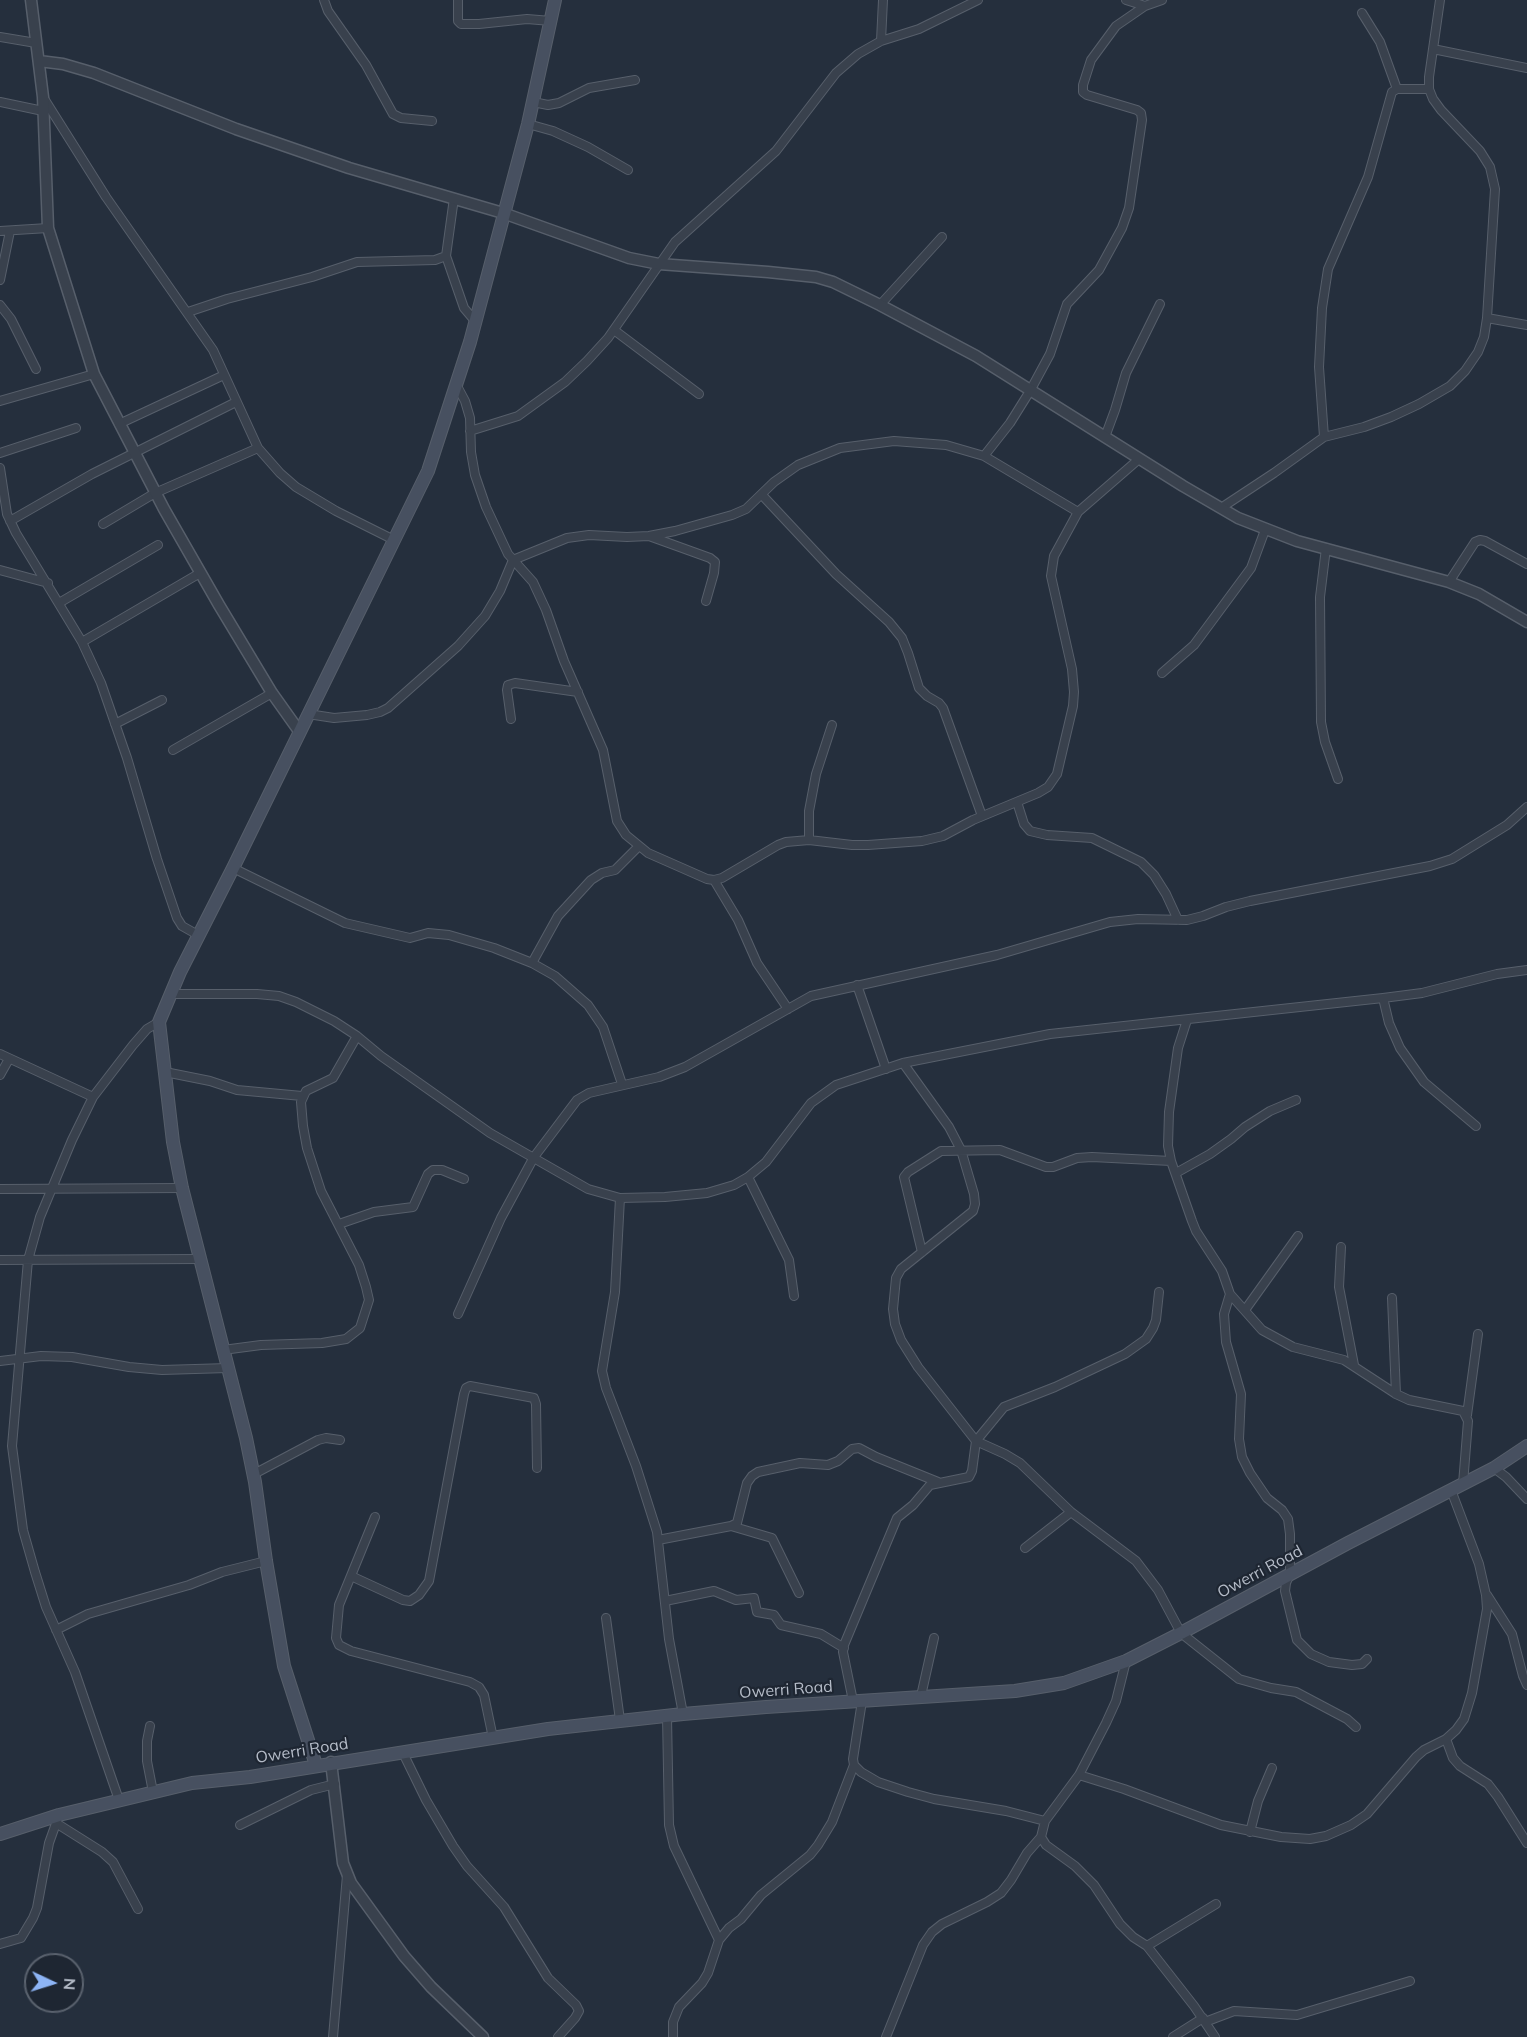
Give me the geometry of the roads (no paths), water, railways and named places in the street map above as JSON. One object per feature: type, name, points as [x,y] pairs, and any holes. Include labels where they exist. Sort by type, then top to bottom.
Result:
[{"type":"main road","points":[[316,1765],[284,1666],[254,1474],[182,1188],[173,1142],[159,1022],[198,935],[428,471],[457,386],[475,321],[528,124],[555,0]]},
{"type":"main road","name":"Owerri Road","points":[[0,1834],[119,1800],[192,1783],[250,1777],[331,1762],[493,1738],[620,1720],[921,1696],[1015,1692],[1064,1683],[1126,1661],[1181,1633],[1494,1468],[1527,1446]]},
{"type":"street","points":[[31,0],[43,97],[48,228],[94,374],[155,493],[200,573],[272,693],[299,731]]},
{"type":"street","points":[[324,0],[328,12],[366,65],[393,114],[401,118],[432,121]]},
{"type":"street","points":[[458,0],[460,24],[527,19],[551,21]]},
{"type":"street","points":[[881,42],[883,0]]},
{"type":"street","points":[[470,431],[518,416],[530,409],[565,382],[587,361],[614,330],[659,264],[684,233],[776,151],[836,73],[858,54],[881,42],[919,29],[978,0]]},
{"type":"street","points":[[1126,0],[1145,6]]},
{"type":"street","points":[[984,456],[1010,423],[1030,391],[1050,354],[1064,311],[1104,261],[1122,228],[1129,208],[1142,120],[1141,113],[1087,95],[1083,92],[1083,85],[1091,60],[1116,26],[1145,6],[1161,0]]},
{"type":"street","points":[[1221,508],[1324,437],[1364,427],[1391,417],[1450,386],[1465,371],[1478,352],[1484,337],[1487,318],[1495,189],[1490,167],[1480,151],[1441,110],[1432,99],[1429,89],[1440,0]]},
{"type":"street","points":[[1362,13],[1380,42],[1397,89]]},
{"type":"street","points":[[0,37],[36,43]]},
{"type":"street","points":[[1433,49],[1527,68]]},
{"type":"street","points":[[39,61],[63,64],[94,73],[236,129],[349,168],[503,213],[619,254],[659,264],[816,277],[833,282],[880,304],[976,356],[1139,459],[1221,508],[1265,530],[1449,582],[1479,594],[1527,622]]},
{"type":"street","points":[[532,102],[548,105],[559,103],[589,88],[634,80]]},
{"type":"street","points":[[1324,437],[1319,367],[1324,285],[1328,269],[1368,177],[1392,92],[1397,89],[1429,89]]},
{"type":"street","points":[[43,97],[105,197],[213,350],[258,448],[296,487],[336,511],[394,540]]},
{"type":"street","points":[[0,102],[43,111]]},
{"type":"street","points":[[528,124],[553,131],[588,147],[628,170]]},
{"type":"street","points":[[453,198],[446,256],[464,308],[475,321]]},
{"type":"street","points":[[0,231],[48,228]]},
{"type":"street","points":[[0,280],[10,231]]},
{"type":"street","points":[[880,304],[942,237]]},
{"type":"street","points":[[188,312],[357,262],[435,260],[446,256]]},
{"type":"street","points":[[1105,437],[1126,373],[1160,304]]},
{"type":"street","points":[[0,306],[11,319],[36,369]]},
{"type":"street","points":[[1487,318],[1527,325]]},
{"type":"street","points":[[614,330],[699,394]]},
{"type":"street","points":[[0,401],[94,374]]},
{"type":"street","points":[[119,424],[224,375]]},
{"type":"street","points":[[457,386],[467,409],[475,475],[501,542],[538,592],[564,662],[603,750],[617,821],[626,835],[639,846],[658,857],[714,880],[722,878],[778,845],[796,840],[852,845],[921,841],[943,836],[982,816],[1038,794],[1054,781],[1073,706],[1074,692],[1072,669],[1051,576],[1054,556],[1078,512],[1139,459]]},
{"type":"street","points":[[6,517],[236,402]]},
{"type":"street","points":[[0,453],[76,428]]},
{"type":"street","points":[[308,714],[334,718],[367,715],[388,708],[458,646],[485,616],[500,591],[513,560],[567,538],[589,535],[648,536],[732,515],[746,509],[774,482],[798,465],[840,448],[894,441],[946,444],[984,456],[1078,512]]},
{"type":"street","points":[[102,525],[155,493],[258,448]]},
{"type":"street","points":[[0,468],[6,517],[82,642],[101,682],[171,902],[182,926],[198,935]]},
{"type":"street","points":[[762,495],[836,574],[889,622],[902,638],[919,688],[943,708],[982,816]]},
{"type":"street","points":[[1162,673],[1194,645],[1251,568],[1265,530]]},
{"type":"street","points":[[648,536],[710,558],[715,562],[706,601]]},
{"type":"street","points":[[1449,582],[1476,542],[1480,540],[1527,564]]},
{"type":"street","points":[[59,603],[158,545]]},
{"type":"street","points":[[1326,548],[1320,597],[1321,722],[1325,742],[1338,779]]},
{"type":"street","points":[[0,570],[48,583]]},
{"type":"street","points":[[82,642],[200,573]]},
{"type":"street","points":[[511,719],[508,685],[515,683],[578,692]]},
{"type":"street","points":[[173,750],[272,693]]},
{"type":"street","points":[[115,724],[162,700]]},
{"type":"street","points":[[809,840],[808,811],[816,774],[832,725]]},
{"type":"street","points":[[1017,802],[1024,824],[1030,831],[1047,835],[1092,838],[1141,862],[1154,875],[1178,920]]},
{"type":"street","points":[[459,1314],[501,1218],[534,1157],[578,1101],[589,1093],[659,1077],[685,1067],[811,996],[997,955],[1110,922],[1195,918],[1226,907],[1430,866],[1452,859],[1507,825],[1527,807]]},
{"type":"street","points":[[532,963],[558,916],[584,887],[602,873],[615,870],[639,846]]},
{"type":"street","points":[[233,868],[345,923],[410,938],[428,933],[449,935],[494,948],[532,963],[555,976],[588,1005],[603,1027],[622,1084]]},
{"type":"street","points":[[714,880],[738,920],[757,963],[788,1009]]},
{"type":"street","points":[[170,994],[279,996],[327,1017],[514,1148],[534,1157],[588,1189],[620,1198],[707,1193],[734,1185],[766,1162],[811,1103],[836,1085],[903,1063],[1050,1034],[1422,993],[1527,970]]},
{"type":"street","points":[[857,985],[886,1069]]},
{"type":"street","points":[[1383,998],[1389,1023],[1400,1048],[1424,1082],[1476,1126]]},
{"type":"street","points":[[1187,1020],[1178,1048],[1169,1112],[1168,1146],[1171,1161],[1196,1231],[1222,1271],[1230,1294],[1262,1330],[1293,1347],[1344,1360],[1409,1400],[1463,1411],[1467,1415]]},
{"type":"street","points":[[119,1800],[75,1672],[46,1607],[23,1530],[12,1446],[28,1260],[39,1217],[93,1097],[147,1029],[159,1022]]},
{"type":"street","points":[[223,1350],[322,1343],[346,1339],[360,1328],[369,1300],[359,1265],[321,1191],[307,1148],[301,1102],[306,1091],[333,1078],[357,1036]]},
{"type":"street","points":[[0,1054],[93,1097]]},
{"type":"street","points":[[0,1075],[9,1059]]},
{"type":"street","points":[[903,1063],[949,1127],[961,1150],[975,1204],[973,1211],[902,1269],[896,1278],[893,1309],[895,1324],[901,1340],[918,1367],[976,1441],[1020,1463],[1071,1512],[1136,1561],[1158,1590],[1181,1633],[1239,1679],[1296,1692],[1347,1719],[1356,1727]]},
{"type":"street","points":[[165,1072],[210,1081],[237,1090],[303,1096]]},
{"type":"street","points":[[1176,1173],[1217,1149],[1270,1111],[1296,1100]]},
{"type":"street","points":[[922,1252],[904,1178],[908,1172],[941,1152],[1000,1150],[1046,1167],[1092,1156],[1171,1161]]},
{"type":"street","points":[[339,1224],[374,1212],[413,1207],[428,1174],[433,1170],[442,1170],[464,1179]]},
{"type":"street","points":[[748,1177],[789,1260],[794,1296]]},
{"type":"street","points":[[0,1189],[182,1188]]},
{"type":"street","points":[[620,1198],[615,1292],[602,1371],[606,1388],[636,1466],[658,1540],[669,1639],[683,1714]]},
{"type":"street","points":[[1245,1311],[1298,1236]]},
{"type":"street","points":[[1341,1246],[1339,1287],[1354,1365]]},
{"type":"street","points":[[0,1260],[200,1259]]},
{"type":"street","points":[[673,2037],[673,2022],[679,2007],[702,1983],[708,1973],[718,1940],[741,1919],[761,1895],[810,1856],[832,1822],[854,1765],[858,1701],[844,1648],[897,1518],[913,1505],[930,1485],[969,1477],[976,1441],[1004,1407],[1055,1387],[1125,1354],[1146,1339],[1153,1328],[1159,1292]]},
{"type":"street","points":[[1230,1294],[1224,1314],[1226,1342],[1241,1394],[1239,1439],[1242,1457],[1250,1473],[1268,1498],[1282,1510],[1288,1519],[1290,1574],[1285,1591],[1297,1640],[1311,1654],[1329,1662],[1352,1665],[1362,1664],[1367,1659]]},
{"type":"street","points":[[1392,1298],[1396,1394]]},
{"type":"street","points":[[1463,1484],[1467,1415],[1478,1334]]},
{"type":"street","points":[[0,1361],[41,1356],[72,1357],[162,1370],[228,1368]]},
{"type":"street","points":[[351,1576],[403,1600],[410,1600],[419,1595],[429,1581],[466,1388],[470,1386],[536,1400],[537,1468]]},
{"type":"street","points":[[254,1474],[318,1440],[326,1438],[340,1440]]},
{"type":"street","points":[[658,1540],[732,1526],[738,1523],[747,1484],[752,1476],[773,1467],[800,1463],[828,1465],[852,1449],[859,1448],[901,1468],[939,1482]]},
{"type":"street","points":[[1494,1468],[1527,1499]]},
{"type":"street","points":[[1079,1775],[1134,1792],[1221,1825],[1250,1832],[1310,1839],[1340,1830],[1367,1814],[1424,1750],[1446,1739],[1464,1719],[1472,1693],[1487,1609],[1486,1595],[1479,1564],[1451,1490]]},
{"type":"street","points":[[1025,1548],[1071,1512]]},
{"type":"street","points":[[375,1517],[339,1605],[336,1638],[339,1645],[351,1651],[470,1682],[479,1687],[484,1695],[493,1738]]},
{"type":"street","points":[[732,1526],[772,1538],[799,1593]]},
{"type":"street","points":[[56,1630],[88,1614],[189,1585],[222,1572],[266,1561]]},
{"type":"street","points":[[664,1601],[714,1591],[736,1599],[754,1598],[757,1612],[774,1615],[781,1625],[821,1634],[844,1648]]},
{"type":"street","points":[[1486,1595],[1512,1634],[1527,1685]]},
{"type":"street","points":[[606,1618],[620,1720]]},
{"type":"street","points":[[921,1696],[933,1638]]},
{"type":"street","points":[[886,2037],[923,1945],[932,1932],[942,1924],[987,1902],[1000,1893],[1041,1837],[1045,1821],[1079,1775],[1116,1701],[1126,1661]]},
{"type":"street","points":[[667,1716],[669,1825],[674,1846],[718,1940]]},
{"type":"street","points":[[150,1726],[147,1761],[153,1792]]},
{"type":"street","points":[[1446,1739],[1453,1758],[1460,1766],[1488,1784],[1527,1843]]},
{"type":"street","points":[[403,1753],[426,1800],[453,1846],[467,1866],[504,1908],[548,1978],[576,2005],[579,2011],[558,2037]]},
{"type":"street","points":[[331,1762],[343,1863],[347,1875],[373,1916],[404,1956],[447,2004],[483,2037]]},
{"type":"street","points":[[854,1765],[878,1782],[908,1792],[1045,1821]]},
{"type":"street","points":[[1250,1832],[1258,1801],[1272,1768]]},
{"type":"street","points":[[240,1825],[299,1795],[335,1784]]},
{"type":"street","points":[[0,1944],[21,1938],[33,1918],[37,1908],[49,1843],[57,1819],[113,1862],[138,1909]]},
{"type":"street","points":[[1041,1837],[1046,1845],[1075,1866],[1094,1885],[1120,1924],[1133,1937],[1147,1946],[1215,2037]]},
{"type":"street","points":[[333,2037],[347,1875]]},
{"type":"street","points":[[1147,1946],[1216,1904]]},
{"type":"street","points":[[1173,2037],[1204,2020],[1223,2014],[1234,2012],[1297,2015],[1410,1981]]}]
